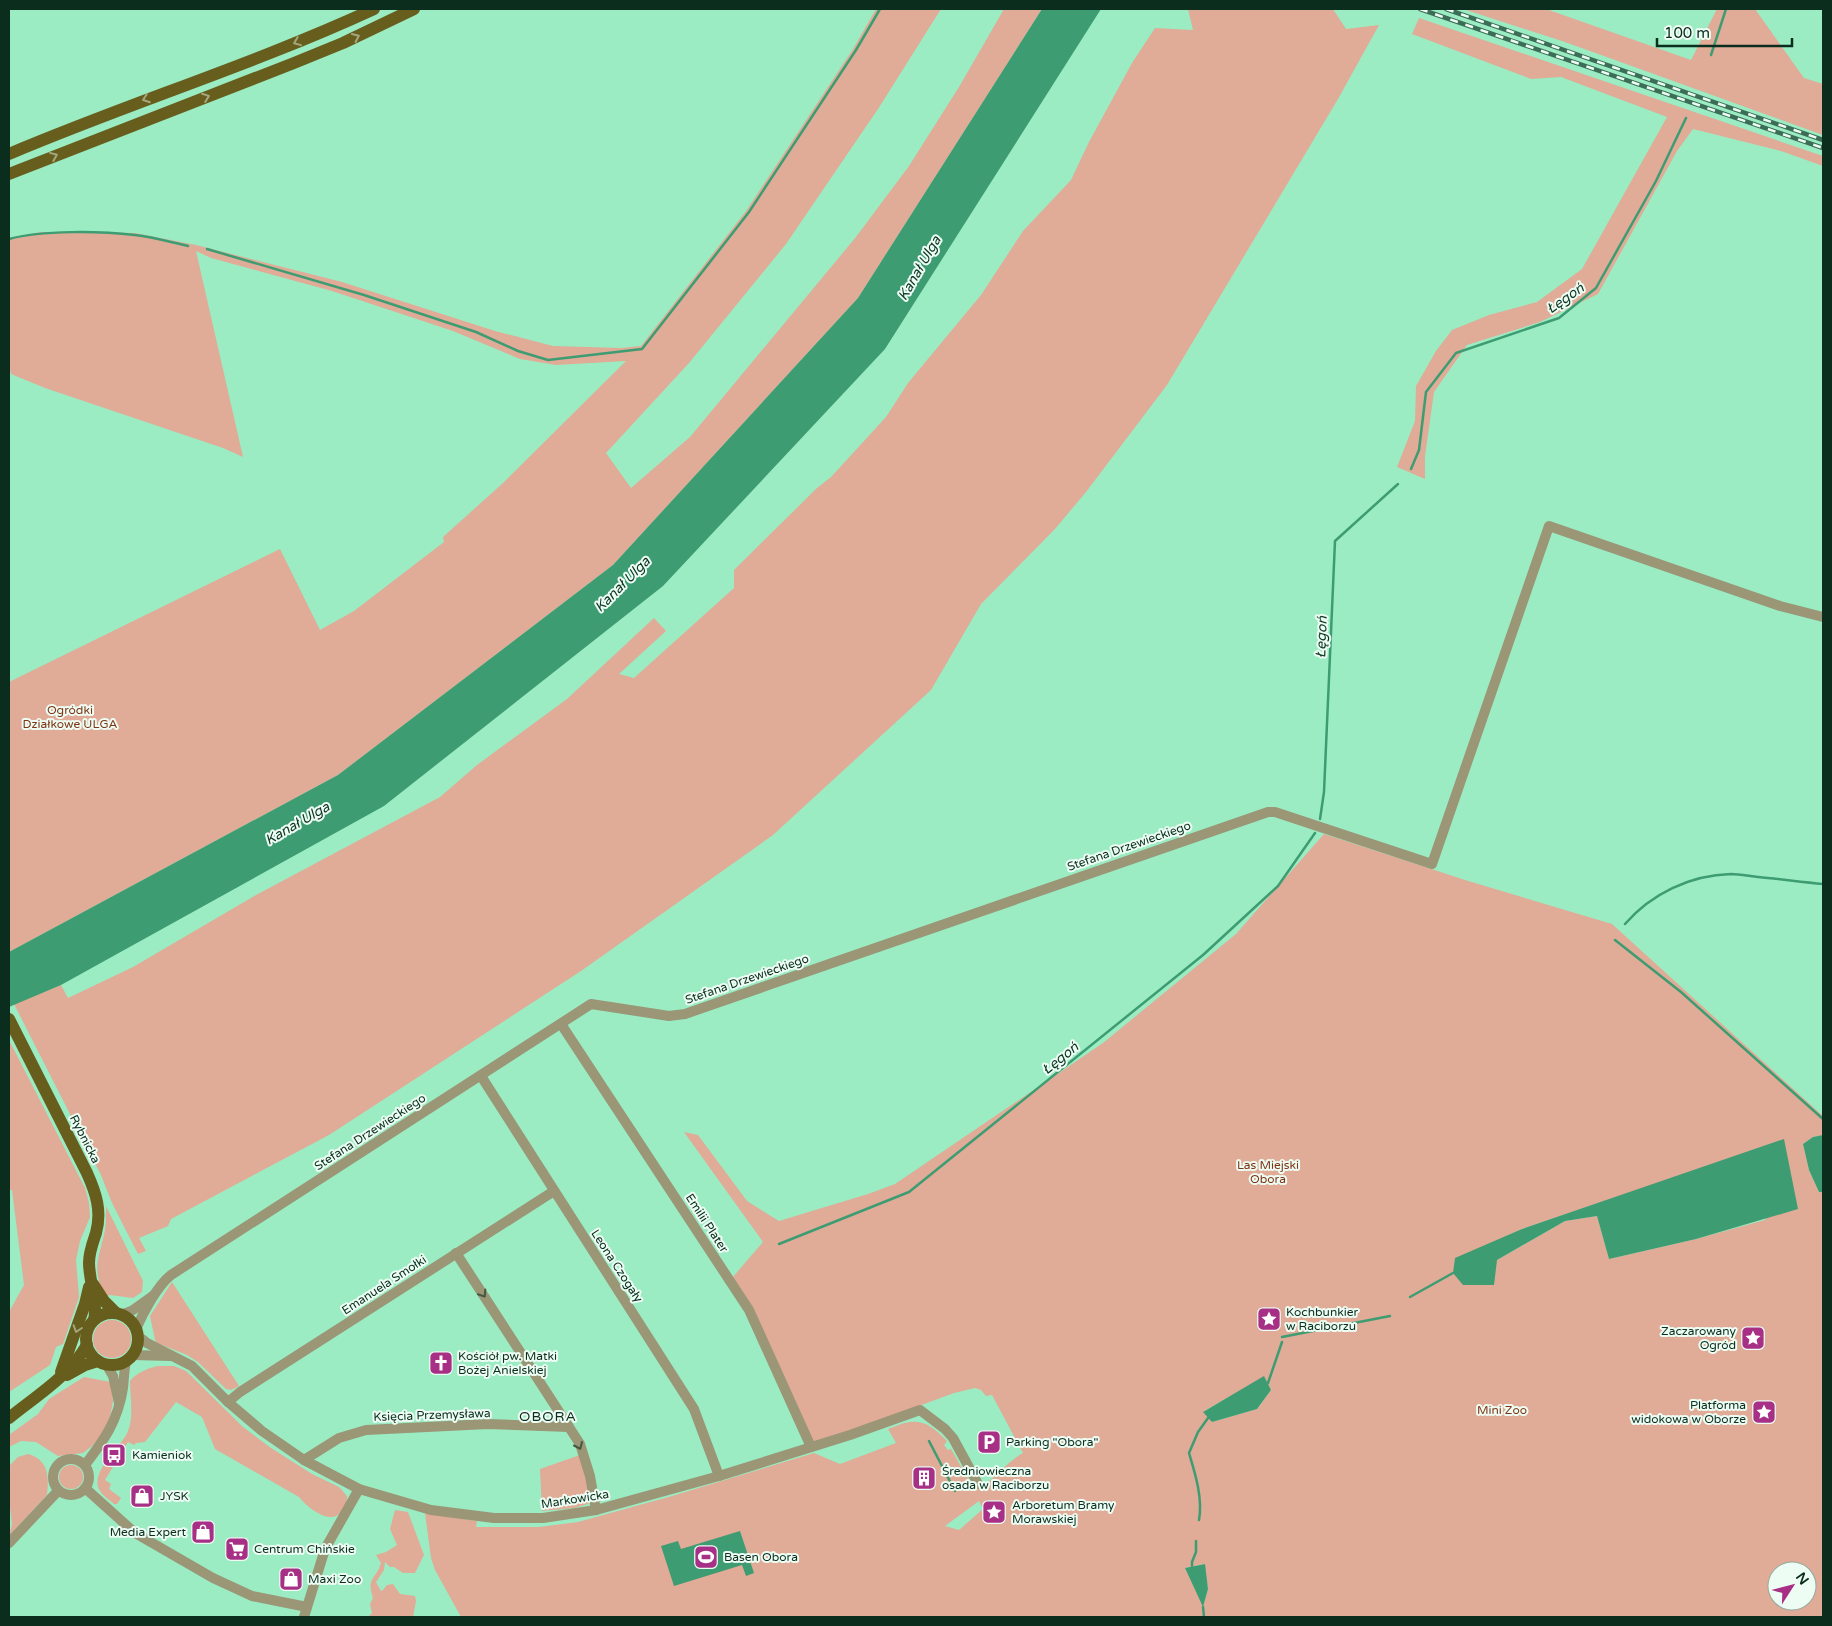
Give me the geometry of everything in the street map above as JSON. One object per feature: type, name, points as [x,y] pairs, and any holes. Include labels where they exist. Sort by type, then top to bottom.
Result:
[{"type":"main road","points":[[9,154],[119,109],[266,55],[374,9]]},
{"type":"main road","points":[[9,174],[294,63],[414,9]]},
{"type":"main road","name":"Rybnicka","points":[[9,1019],[76,1152],[94,1191],[98,1208],[98,1224],[90,1256],[95,1309],[94,1320],[86,1333],[87,1345],[79,1357],[58,1379],[9,1418]]},
{"type":"main road","points":[[58,1379],[85,1304],[91,1279]]},
{"type":"main road","name":"Rybnicka","points":[[91,1279],[104,1301],[119,1314],[130,1320],[137,1332]]},
{"type":"main road","points":[[94,1320],[102,1315],[119,1314]]},
{"type":"main road","points":[[129,1358],[137,1346],[137,1332]]},
{"type":"main road","points":[[87,1345],[91,1354],[102,1362]]},
{"type":"main road","name":"Rybnicka","points":[[58,1379],[86,1364],[102,1362],[116,1364],[129,1358]]},
{"type":"street","name":"Stefana Drzewieckiego","points":[[119,1314],[133,1310],[154,1294],[171,1275],[591,1004],[669,1016],[686,1014],[1261,813],[1275,812],[1432,864],[1548,526],[1780,606],[1823,616]]},
{"type":"street","name":"Emilii Plater","points":[[561,1024],[749,1310],[811,1448]]},
{"type":"street","name":"Leona Czogały","points":[[481,1076],[694,1409],[719,1476]]},
{"type":"street","name":"Emanuela Smołki","points":[[228,1402],[240,1392],[554,1190]]},
{"type":"street","points":[[456,1253],[580,1444],[590,1476],[596,1510]]},
{"type":"street","name":"Stefana Drzewieckiego","points":[[137,1332],[154,1294]]},
{"type":"street","name":"Markowicka","points":[[137,1332],[148,1343],[185,1362],[196,1370],[228,1402],[262,1431],[304,1460],[359,1489],[431,1510],[494,1518],[544,1518],[596,1510],[811,1448],[920,1410],[945,1429],[953,1438],[978,1484]]},
{"type":"street","name":"Markowicka","points":[[129,1358],[171,1356]]},
{"type":"street","points":[[85,1466],[111,1430],[117,1414],[129,1358]]},
{"type":"street","points":[[102,1362],[113,1376],[119,1403]]},
{"type":"street","name":"Księcia Przemysława","points":[[304,1460],[339,1438],[366,1430],[488,1424],[569,1427]]},
{"type":"street","points":[[71,1459],[80,1461],[85,1466],[89,1477],[85,1488],[81,1492],[72,1495],[58,1491],[52,1478],[57,1465],[62,1461],[71,1459]]},
{"type":"street","points":[[85,1488],[135,1533],[219,1581],[252,1596],[306,1612],[325,1549],[359,1489]]},
{"type":"street","points":[[9,1543],[58,1491]]},
{"type":"green space","name":"Ogródki Działkowe ULGA","points":[[876,9],[941,9],[878,109],[786,244],[689,363],[606,453],[631,488],[690,437],[856,237],[909,166],[959,87],[1004,9],[1042,9],[858,298],[613,565],[338,775],[9,952],[9,682],[280,549],[320,630],[354,611],[444,542],[443,537],[503,483],[626,361],[556,365],[520,359],[453,331],[332,291],[211,258],[196,251],[243,457],[223,448],[45,388],[11,374],[9,365],[9,238],[42,232],[135,233],[196,245],[342,282],[495,331],[553,346],[621,348],[641,346],[746,211],[853,49]]},
{"type":"green space","points":[[1188,9],[1333,9],[1346,29],[1379,25],[1338,99],[1167,385],[1086,492],[1055,529],[981,604],[931,690],[773,835],[581,971],[329,1135],[171,1219],[168,1226],[139,1238],[146,1251],[138,1254],[112,1203],[101,1175],[14,1004],[61,985],[68,998],[133,967],[256,895],[440,797],[477,765],[567,699],[654,618],[666,631],[619,674],[634,678],[734,588],[734,570],[817,488],[831,477],[886,417],[908,383],[981,295],[1023,231],[1071,180],[1089,142],[1132,63],[1155,28],[1193,30]]},
{"type":"green space","points":[[1463,9],[1546,9],[1691,60],[1717,9],[1755,9],[1804,78],[1823,84],[1823,135],[1565,42]]},
{"type":"green space","points":[[1419,18],[1823,156],[1823,166],[1781,151],[1693,129],[1677,151],[1598,294],[1540,322],[1467,345],[1434,392],[1425,456],[1425,479],[1397,467],[1415,421],[1416,386],[1436,351],[1452,330],[1489,315],[1537,302],[1582,269],[1667,117],[1561,77],[1531,79],[1412,34]]},
{"type":"green space","name":"Las Miejski Obora","points":[[1324,834],[1465,880],[1612,924],[1823,1116],[1823,1135],[1813,1137],[1803,1144],[1809,1170],[1819,1192],[1823,1192],[1823,1617],[461,1617],[435,1570],[431,1558],[425,1513],[477,1521],[476,1527],[539,1527],[578,1522],[814,1453],[840,1464],[896,1443],[888,1429],[913,1422],[926,1424],[947,1441],[944,1445],[948,1450],[951,1449],[975,1491],[1023,1453],[992,1395],[986,1396],[981,1390],[975,1388],[954,1393],[813,1445],[732,1278],[763,1242],[684,1132],[698,1135],[747,1201],[779,1221],[895,1184],[1103,1043],[1236,934]],"holes":[[[1784,1140],[1765,1220],[1696,1239],[1609,1259],[1597,1216],[1565,1221],[1497,1260],[1494,1242],[1522,1229]],[[1264,1377],[1271,1390],[1257,1409],[1212,1422],[1204,1411]],[[979,1501],[983,1509],[959,1530],[945,1526]],[[1204,1564],[1208,1589],[1203,1606],[1185,1568]]]},
{"type":"green space","points":[[9,1040],[85,1188],[90,1217],[80,1241],[76,1260],[79,1297],[63,1344],[56,1347],[50,1365],[9,1392],[9,1312],[24,1285],[12,1190],[9,1190]]},
{"type":"green space","points":[[106,1206],[143,1281],[142,1292],[133,1298],[110,1295],[105,1297],[98,1278],[97,1270],[105,1230]]},
{"type":"green space","points":[[172,1282],[239,1386],[231,1390],[226,1389],[198,1362],[187,1355],[157,1343],[155,1340],[150,1316]]},
{"type":"green space","points":[[112,1320],[125,1326],[131,1339],[125,1352],[112,1358],[99,1352],[93,1339],[99,1326]]},
{"type":"green space","points":[[159,1366],[174,1366],[186,1371],[243,1427],[271,1448],[312,1474],[339,1487],[347,1496],[346,1504],[342,1511],[332,1517],[319,1514],[299,1497],[215,1449],[202,1417],[176,1402],[145,1442],[134,1445],[128,1442],[105,1480],[111,1484],[109,1489],[121,1498],[117,1504],[114,1504],[100,1491],[98,1476],[128,1431],[131,1413],[130,1381],[143,1371]]},
{"type":"green space","points":[[84,1377],[111,1382],[113,1401],[110,1417],[101,1436],[92,1446],[83,1453],[58,1456],[36,1442],[21,1441],[9,1447],[9,1435],[38,1414],[49,1399]]},
{"type":"green space","points":[[28,1454],[40,1460],[44,1465],[48,1482],[47,1495],[9,1536],[12,1524],[9,1498],[9,1466],[18,1457]]},
{"type":"green space","points":[[580,1455],[591,1498],[588,1504],[574,1508],[542,1511],[540,1469]]},
{"type":"green space","points":[[71,1465],[80,1468],[83,1477],[80,1486],[71,1489],[62,1486],[59,1477],[62,1468]]},
{"type":"green space","points":[[395,1510],[408,1512],[424,1555],[415,1573],[403,1573],[394,1567],[390,1567],[385,1562],[384,1570],[376,1582],[381,1591],[387,1585],[393,1584],[400,1594],[415,1596],[413,1617],[368,1617],[372,1613],[370,1604],[373,1598],[371,1582],[381,1563],[376,1555],[386,1552],[397,1545],[390,1529]]},
{"type":"water","name":"Kanał Ulga","points":[[1042,9],[1101,9],[885,349],[663,586],[384,806],[61,985],[9,1007],[9,952],[338,775],[613,565],[858,298]]},
{"type":"water","points":[[1823,1135],[1823,1192],[1819,1192],[1809,1170],[1803,1144],[1813,1137]]},
{"type":"water","points":[[1784,1139],[1798,1209],[1696,1239],[1609,1259],[1597,1216],[1565,1221],[1497,1260],[1494,1285],[1463,1285],[1453,1273],[1455,1258],[1522,1229]]},
{"type":"water","points":[[1264,1376],[1271,1390],[1257,1409],[1212,1422],[1203,1412]]},
{"type":"water","name":"Basen Obora","points":[[740,1531],[754,1573],[746,1576],[742,1565],[674,1586],[661,1546],[678,1541],[681,1549]]},
{"type":"water","points":[[1205,1564],[1208,1589],[1203,1607],[1185,1568]]},
{"type":"waterway","points":[[207,249],[364,295],[476,332],[518,351],[548,360],[642,349],[749,212],[856,50],[880,9]]},
{"type":"waterway","name":"Łęgoń","points":[[1711,55],[1726,9]]},
{"type":"waterway","name":"Łęgoń","points":[[1411,469],[1419,450],[1426,392],[1456,353],[1559,318],[1596,288],[1656,181],[1686,118]]},
{"type":"waterway","points":[[9,239],[38,234],[71,232],[105,233],[155,238],[188,246]]},
{"type":"waterway","name":"Łęgoń","points":[[1320,819],[1324,792],[1335,541],[1398,484]]},
{"type":"waterway","name":"Łęgoń","points":[[779,1244],[909,1192],[1203,955],[1278,886],[1315,833]]},
{"type":"waterway","points":[[1625,924],[1635,913],[1659,895],[1686,882],[1701,878],[1734,874],[1823,884]]},
{"type":"waterway","points":[[1615,940],[1681,992],[1823,1119]]},
{"type":"waterway","points":[[1410,1297],[1453,1273]]},
{"type":"waterway","points":[[1282,1337],[1390,1316]]},
{"type":"waterway","points":[[1268,1383],[1282,1342]]},
{"type":"waterway","points":[[1199,1520],[1199,1494],[1189,1453],[1198,1432],[1208,1418]]},
{"type":"waterway","points":[[929,1441],[955,1491]]},
{"type":"waterway","points":[[1192,1566],[1196,1552],[1196,1541]]},
{"type":"waterway","points":[[1203,1607],[1204,1617]]},
{"type":"railway","points":[[1420,9],[1823,148]]},
{"type":"railway","points":[[1446,9],[1823,140]]},
{"type":"place","name":"Kochbunkier w Raciborzu","points":[[1269,1319]]},
{"type":"place","name":"Zaczarowany Ogród","points":[[1753,1338]]},
{"type":"place","name":"Kościół pw. Matki Bożej Anielskiej","points":[[441,1363]]},
{"type":"place","name":"Platforma widokowa w Oborze","points":[[1764,1412]]},
{"type":"place","name":"Parking \"Obora\"","points":[[989,1442]]},
{"type":"place","name":"Kamieniok","points":[[114,1455]]},
{"type":"place","name":"Średniowieczna osada w Raciborzu","points":[[924,1478]]},
{"type":"place","name":"JYSK","points":[[142,1496]]},
{"type":"place","name":"Arboretum Bramy Morawskiej","points":[[994,1512]]},
{"type":"place","name":"Media Expert","points":[[203,1532]]},
{"type":"place","name":"Centrum Chińskie","points":[[237,1549]]},
{"type":"place","name":"Basen Obora","points":[[706,1557]]},
{"type":"place","name":"Maxi Zoo","points":[[291,1579]]},
{"type":"district","name":"OBORA","points":[[548,1416]]},
{"type":"park label","name":"Mini Zoo","points":[[1502,1410]]}]
